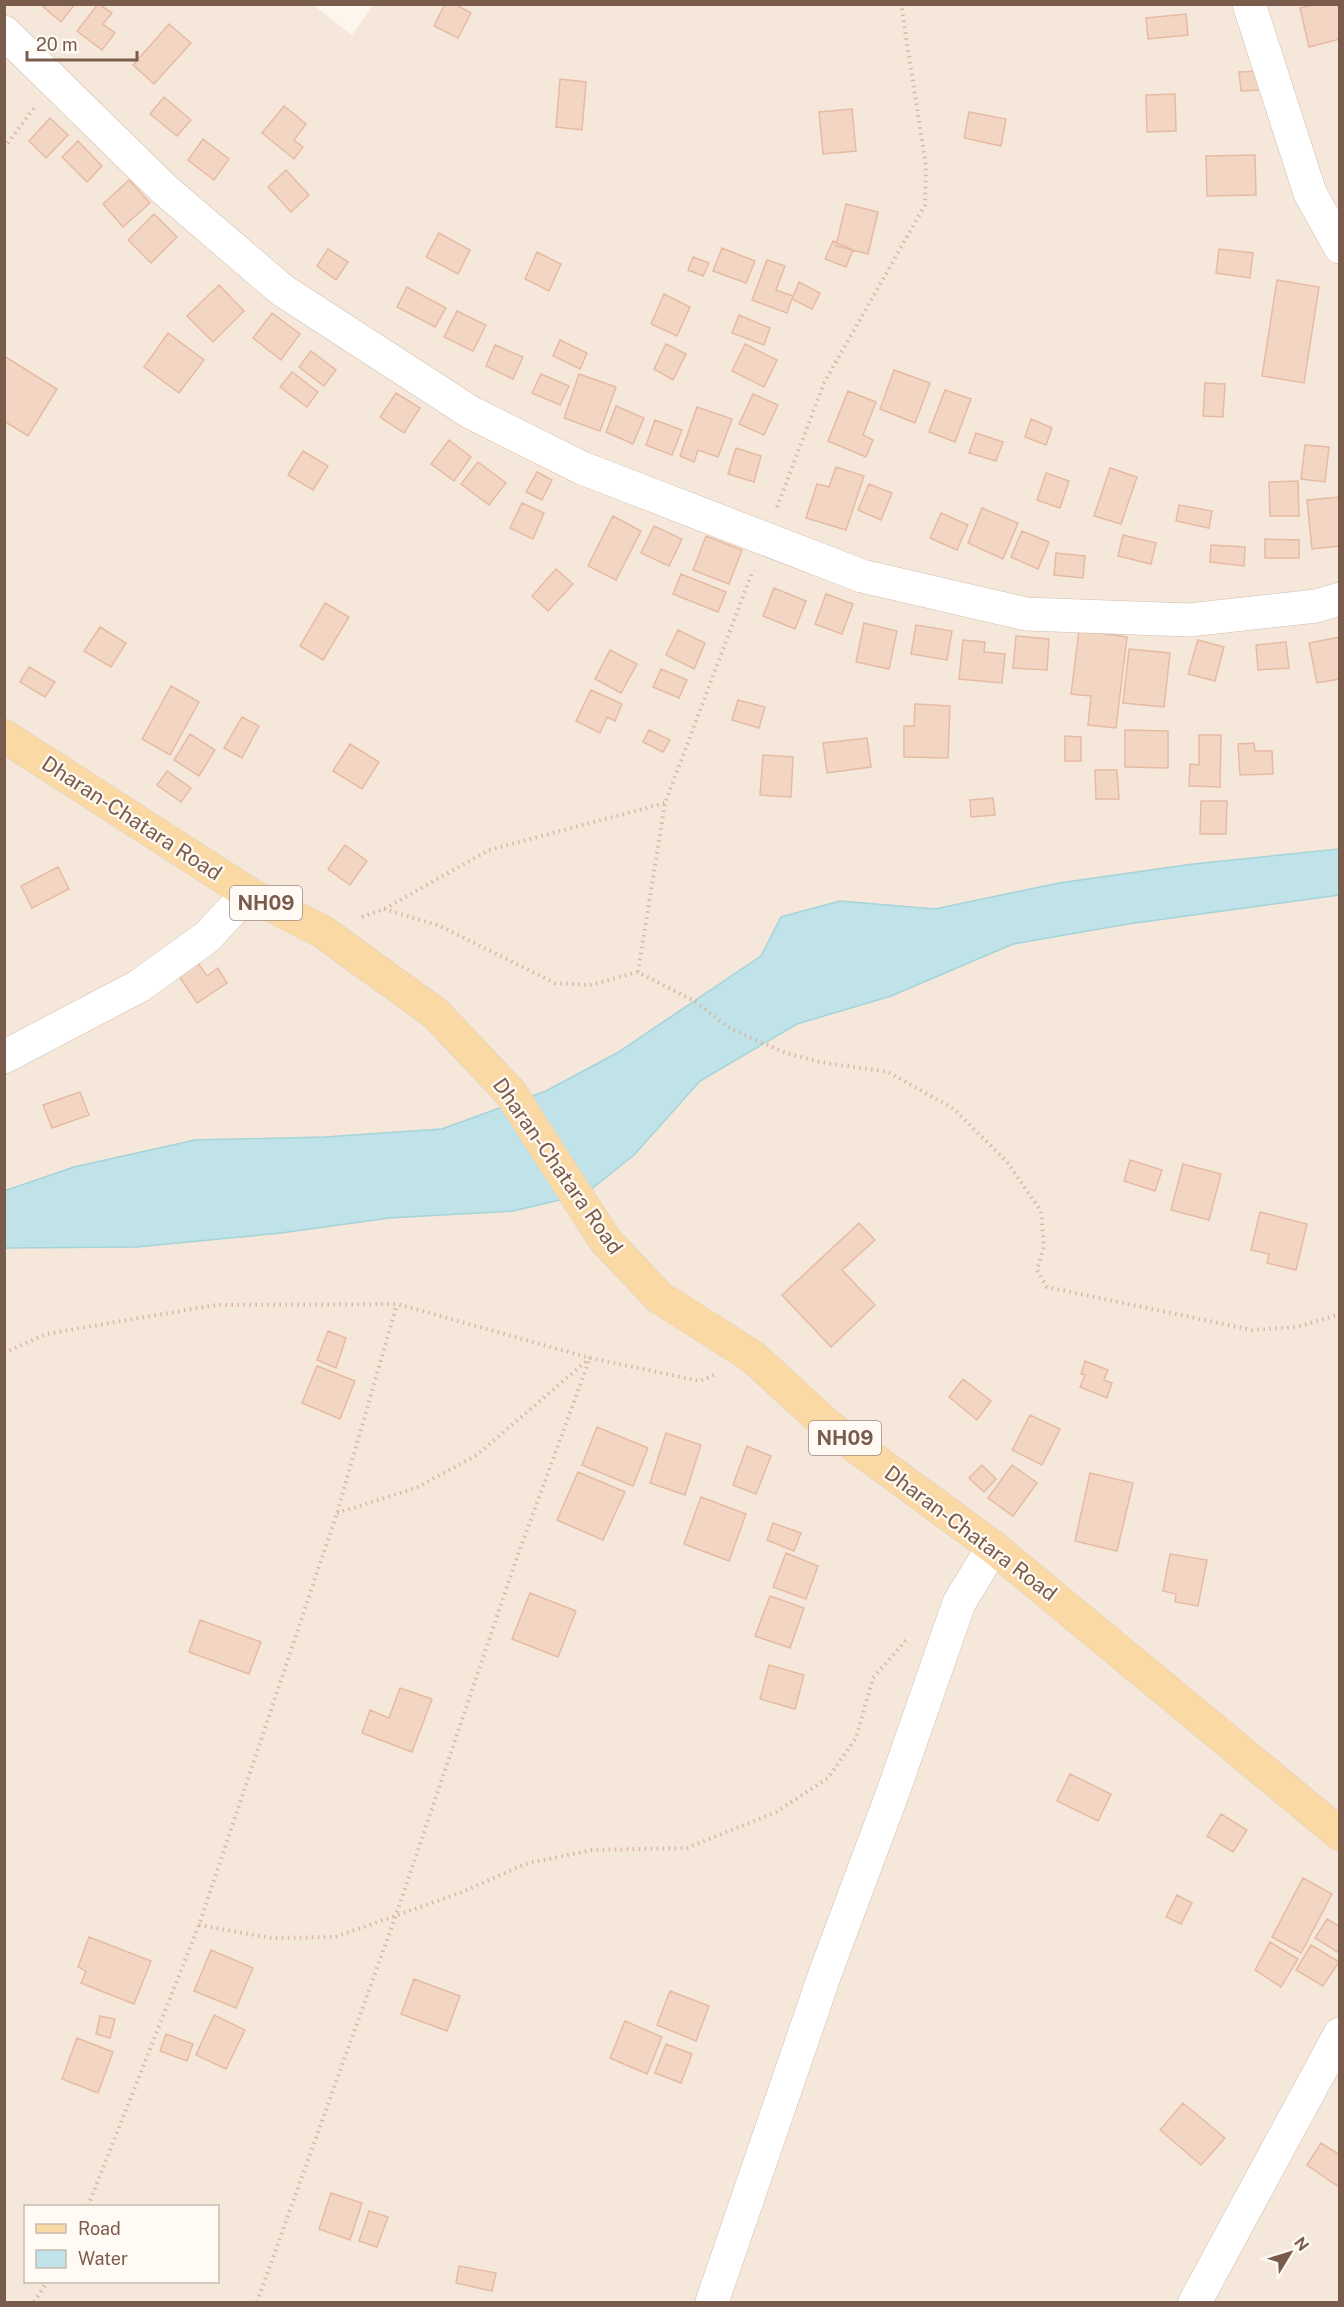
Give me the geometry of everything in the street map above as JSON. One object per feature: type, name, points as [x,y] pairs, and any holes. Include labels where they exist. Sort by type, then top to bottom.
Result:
[{"type":"main road","name":"Dharan-Chatara Road","points":[[4,736],[248,893],[323,932],[435,1013],[510,1092],[605,1240],[659,1297],[753,1357],[828,1425],[993,1547],[1340,1834]]},
{"type":"street","points":[[1248,4],[1310,193],[1340,247]]},
{"type":"street","points":[[4,32],[164,189],[282,290],[470,412],[582,468],[862,576],[1026,614],[1189,620],[1316,606],[1340,599]]},
{"type":"street","points":[[4,1057],[139,986],[207,937],[248,893]]},
{"type":"street","points":[[712,2302],[822,1982],[893,1792],[959,1603],[993,1547]]},
{"type":"street","points":[[1195,2302],[1340,2034]]},
{"type":"path","points":[[638,972],[665,803],[824,383],[925,205],[926,166],[902,4]]},
{"type":"path","points":[[4,148],[55,82]]},
{"type":"path","points":[[323,932],[384,909],[489,849],[665,803]]},
{"type":"path","points":[[384,909],[440,926],[555,983],[590,985],[638,972],[694,1001],[731,1029],[786,1053],[820,1062],[888,1072],[954,1109],[1007,1162],[1041,1211],[1044,1246],[1037,1270],[1047,1287],[1118,1300],[1210,1323],[1252,1330],[1297,1327],[1340,1314]]},
{"type":"path","points":[[4,1353],[46,1334],[216,1305],[398,1304],[590,1358],[700,1381],[753,1357]]},
{"type":"path","points":[[88,2205],[199,1925],[337,1513],[398,1304]]},
{"type":"path","points":[[337,1513],[416,1488],[477,1455],[590,1358]]},
{"type":"path","points":[[257,2302],[396,1915],[515,1563],[590,1358]]},
{"type":"path","points":[[199,1925],[271,1938],[335,1937],[460,1893],[525,1864],[592,1850],[687,1848],[776,1812],[828,1778],[856,1738],[873,1678],[903,1642],[912,1636]]},
{"type":"path","points":[[34,2302],[46,2283]]},
{"type":"shaded area","points":[[374,4],[1339,5],[1339,849],[1193,864],[1059,883],[935,909],[840,901],[781,917],[761,956],[617,1053],[546,1091],[442,1129],[325,1137],[195,1140],[74,1167],[5,1191],[4,5],[313,5],[352,35]]},
{"type":"shaded area","points":[[1339,895],[1339,2302],[5,2302],[4,1248],[136,1247],[281,1233],[389,1218],[634,1155],[700,1081],[797,1024],[891,996],[1013,944],[1127,924]]},
{"type":"water","points":[[1339,849],[1339,895],[1128,924],[1013,944],[891,996],[797,1024],[700,1081],[634,1155],[585,1194],[513,1211],[389,1218],[281,1233],[136,1247],[5,1248],[4,1191],[74,1167],[195,1140],[325,1137],[442,1129],[546,1091],[617,1053],[761,956],[781,917],[840,901],[935,909],[1059,883],[1193,864]]},
{"type":"building","points":[[40,4],[75,4],[61,22]]},
{"type":"building","points":[[98,4],[112,13],[103,24],[115,33],[102,50],[77,31]]},
{"type":"building","points":[[445,4],[455,4],[471,13],[458,38],[434,26]]},
{"type":"building","points":[[1316,4],[1340,4],[1340,39],[1309,47],[1300,8]]},
{"type":"building","points":[[1186,14],[1188,35],[1148,39],[1146,18]]},
{"type":"building","points":[[169,24],[191,43],[154,84],[133,65]]},
{"type":"building","points":[[1259,71],[1260,90],[1241,91],[1239,72]]},
{"type":"building","points":[[560,79],[586,82],[582,130],[556,127]]},
{"type":"building","points":[[1175,94],[1176,131],[1147,132],[1146,95]]},
{"type":"building","points":[[164,97],[191,120],[177,136],[150,114]]},
{"type":"building","points":[[284,106],[306,124],[294,140],[303,147],[294,159],[262,133]]},
{"type":"building","points":[[852,109],[856,151],[823,154],[819,112]]},
{"type":"building","points":[[969,112],[1006,119],[1001,146],[964,138]]},
{"type":"building","points":[[50,118],[68,135],[46,158],[29,141]]},
{"type":"building","points":[[203,139],[229,159],[214,180],[188,160]]},
{"type":"building","points":[[78,141],[102,166],[87,182],[62,157]]},
{"type":"building","points":[[1255,155],[1256,195],[1207,196],[1206,156]]},
{"type":"building","points":[[286,170],[309,195],[291,212],[268,187]]},
{"type":"building","points":[[129,180],[150,203],[123,227],[103,204]]},
{"type":"building","points":[[846,204],[878,212],[868,254],[836,246]]},
{"type":"building","points":[[154,214],[177,237],[151,263],[128,240]]},
{"type":"building","points":[[439,233],[470,250],[458,274],[426,257]]},
{"type":"building","points":[[833,241],[853,250],[846,267],[825,259]]},
{"type":"building","points":[[722,248],[755,261],[746,283],[713,271]]},
{"type":"building","points":[[328,249],[348,262],[336,280],[317,266]]},
{"type":"building","points":[[1219,249],[1253,253],[1250,278],[1216,273]]},
{"type":"building","points":[[537,252],[561,264],[549,291],[525,279]]},
{"type":"building","points":[[693,257],[709,263],[703,276],[688,270]]},
{"type":"building","points":[[767,260],[785,266],[776,290],[793,296],[787,313],[752,300]]},
{"type":"building","points":[[1277,280],[1319,287],[1304,383],[1262,376]]},
{"type":"building","points":[[799,282],[820,293],[812,309],[792,299]]},
{"type":"building","points":[[219,285],[244,311],[213,342],[187,316]]},
{"type":"building","points":[[407,287],[446,308],[435,327],[397,307]]},
{"type":"building","points":[[664,294],[690,307],[677,336],[651,324]]},
{"type":"building","points":[[457,311],[486,325],[473,351],[444,337]]},
{"type":"building","points":[[272,313],[300,334],[281,360],[253,338]]},
{"type":"building","points":[[739,315],[770,328],[764,345],[732,333]]},
{"type":"building","points":[[168,333],[204,360],[179,393],[144,367]]},
{"type":"building","points":[[560,340],[587,353],[580,369],[553,356]]},
{"type":"building","points":[[666,344],[686,354],[673,380],[654,369]]},
{"type":"building","points":[[745,344],[777,360],[764,387],[732,371]]},
{"type":"building","points":[[495,345],[523,357],[513,379],[486,366]]},
{"type":"building","points":[[311,351],[336,370],[324,386],[299,367]]},
{"type":"building","points":[[4,356],[57,389],[28,436],[4,421]]},
{"type":"building","points":[[894,370],[930,383],[915,423],[880,409]]},
{"type":"building","points":[[292,372],[318,392],[307,407],[280,387]]},
{"type":"building","points":[[541,374],[569,386],[560,405],[532,393]]},
{"type":"building","points":[[579,374],[616,387],[600,431],[564,418]]},
{"type":"building","points":[[1205,383],[1225,384],[1223,417],[1203,416]]},
{"type":"building","points":[[945,390],[971,399],[955,442],[929,432]]},
{"type":"building","points":[[848,391],[876,402],[863,435],[873,440],[866,457],[828,441]]},
{"type":"building","points":[[396,393],[420,408],[404,433],[380,417]]},
{"type":"building","points":[[753,394],[778,405],[764,435],[739,424]]},
{"type":"building","points":[[616,406],[644,418],[633,444],[606,432]]},
{"type":"building","points":[[697,407],[732,419],[718,457],[698,450],[694,462],[680,456]]},
{"type":"building","points":[[1031,419],[1052,428],[1046,445],[1025,437]]},
{"type":"building","points":[[655,420],[682,430],[672,455],[646,445]]},
{"type":"building","points":[[976,433],[1003,442],[996,461],[969,453]]},
{"type":"building","points":[[449,440],[471,457],[454,481],[431,464]]},
{"type":"building","points":[[1305,445],[1329,447],[1325,482],[1301,479]]},
{"type":"building","points":[[736,448],[761,456],[754,482],[728,474]]},
{"type":"building","points":[[303,451],[328,466],[313,490],[288,475]]},
{"type":"building","points":[[478,462],[506,483],[489,505],[461,484]]},
{"type":"building","points":[[836,467],[864,476],[846,530],[806,518],[817,484],[829,487]]},
{"type":"building","points":[[1110,468],[1137,477],[1121,524],[1094,516]]},
{"type":"building","points":[[537,472],[552,480],[542,500],[526,492]]},
{"type":"building","points":[[1046,473],[1069,481],[1060,508],[1037,500]]},
{"type":"building","points":[[1298,481],[1299,516],[1270,516],[1269,482]]},
{"type":"building","points":[[869,484],[892,493],[881,520],[858,510]]},
{"type":"building","points":[[1340,497],[1340,546],[1312,549],[1307,500]]},
{"type":"building","points":[[522,503],[544,513],[533,539],[510,528]]},
{"type":"building","points":[[1179,505],[1212,511],[1209,528],[1176,521]]},
{"type":"building","points":[[982,508],[1018,523],[1003,559],[968,543]]},
{"type":"building","points":[[941,513],[968,525],[957,550],[930,538]]},
{"type":"building","points":[[613,516],[641,531],[616,580],[588,566]]},
{"type":"building","points":[[654,526],[682,539],[669,566],[641,553]]},
{"type":"building","points":[[1022,531],[1049,542],[1038,569],[1011,557]]},
{"type":"building","points":[[1123,535],[1156,543],[1151,564],[1118,556]]},
{"type":"building","points":[[706,536],[742,550],[729,584],[693,570]]},
{"type":"building","points":[[1265,539],[1299,540],[1299,558],[1265,558]]},
{"type":"building","points":[[1211,545],[1245,547],[1244,566],[1210,562]]},
{"type":"building","points":[[1056,553],[1085,556],[1083,578],[1054,575]]},
{"type":"building","points":[[556,569],[573,584],[548,611],[532,596]]},
{"type":"building","points":[[681,574],[726,592],[718,612],[673,594]]},
{"type":"building","points":[[774,588],[806,601],[795,629],[763,616]]},
{"type":"building","points":[[826,594],[853,604],[842,634],[815,624]]},
{"type":"building","points":[[325,603],[349,617],[323,660],[300,646]]},
{"type":"building","points":[[864,623],[897,631],[889,669],[856,662]]},
{"type":"building","points":[[916,625],[952,631],[947,660],[911,654]]},
{"type":"building","points":[[100,627],[126,643],[111,667],[84,651]]},
{"type":"building","points":[[678,630],[705,643],[694,669],[666,655]]},
{"type":"building","points":[[1079,630],[1127,637],[1116,728],[1088,725],[1091,696],[1071,694]]},
{"type":"building","points":[[1016,636],[1049,639],[1047,670],[1013,668]]},
{"type":"building","points":[[1340,637],[1340,679],[1317,683],[1309,643]]},
{"type":"building","points":[[963,640],[985,642],[984,652],[1005,654],[1002,683],[959,679]]},
{"type":"building","points":[[1198,640],[1224,647],[1215,681],[1188,674]]},
{"type":"building","points":[[1286,642],[1289,668],[1258,670],[1256,645]]},
{"type":"building","points":[[1129,649],[1170,653],[1164,707],[1123,703]]},
{"type":"building","points":[[610,650],[637,664],[621,693],[595,679]]},
{"type":"building","points":[[29,667],[55,682],[45,697],[20,682]]},
{"type":"building","points":[[661,669],[687,680],[679,698],[653,687]]},
{"type":"building","points":[[171,686],[199,702],[170,755],[142,739]]},
{"type":"building","points":[[591,690],[622,704],[615,721],[607,717],[600,733],[576,721]]},
{"type":"building","points":[[738,700],[765,707],[759,728],[732,720]]},
{"type":"building","points":[[915,704],[950,706],[948,758],[904,757],[904,726],[914,726]]},
{"type":"building","points":[[242,717],[259,726],[242,758],[224,748]]},
{"type":"building","points":[[649,730],[670,740],[663,752],[643,742]]},
{"type":"building","points":[[1125,730],[1168,731],[1168,768],[1125,767]]},
{"type":"building","points":[[190,734],[215,750],[199,776],[174,760]]},
{"type":"building","points":[[1199,735],[1221,735],[1220,787],[1189,786],[1190,764],[1199,765]]},
{"type":"building","points":[[1065,736],[1081,737],[1081,761],[1065,761]]},
{"type":"building","points":[[867,738],[871,767],[827,773],[823,743]]},
{"type":"building","points":[[1254,743],[1255,751],[1272,751],[1273,774],[1240,775],[1238,744]]},
{"type":"building","points":[[350,744],[379,762],[362,789],[333,771]]},
{"type":"building","points":[[763,755],[793,757],[791,797],[760,795]]},
{"type":"building","points":[[1095,770],[1117,770],[1119,799],[1096,799]]},
{"type":"building","points":[[167,771],[191,788],[181,802],[157,785]]},
{"type":"building","points":[[993,798],[995,815],[971,817],[970,800]]},
{"type":"building","points":[[1201,801],[1227,801],[1226,834],[1200,834]]},
{"type":"building","points":[[345,845],[367,861],[350,885],[328,869]]},
{"type":"building","points":[[58,867],[69,889],[32,908],[21,886]]},
{"type":"building","points":[[196,960],[207,976],[218,968],[227,983],[197,1003],[177,973]]},
{"type":"building","points":[[80,1092],[89,1115],[52,1128],[43,1105]]},
{"type":"building","points":[[1130,1160],[1162,1170],[1155,1191],[1124,1181]]},
{"type":"building","points":[[1183,1164],[1221,1174],[1209,1220],[1171,1210]]},
{"type":"building","points":[[1260,1212],[1307,1224],[1296,1270],[1267,1263],[1269,1254],[1251,1250]]},
{"type":"building","points":[[859,1223],[875,1240],[842,1270],[875,1305],[831,1347],[782,1295]]},
{"type":"building","points":[[328,1331],[346,1338],[336,1368],[317,1360]]},
{"type":"building","points":[[1085,1361],[1108,1370],[1104,1380],[1112,1383],[1107,1398],[1080,1387],[1085,1375],[1081,1374]]},
{"type":"building","points":[[317,1366],[355,1381],[340,1419],[302,1403]]},
{"type":"building","points":[[963,1379],[991,1401],[977,1420],[949,1397]]},
{"type":"building","points":[[1030,1415],[1060,1429],[1042,1465],[1012,1450]]},
{"type":"building","points":[[597,1427],[648,1448],[633,1486],[582,1465]]},
{"type":"building","points":[[666,1433],[701,1445],[685,1495],[650,1483]]},
{"type":"building","points":[[747,1446],[771,1456],[756,1494],[733,1485]]},
{"type":"building","points":[[982,1465],[996,1479],[984,1492],[969,1478]]},
{"type":"building","points":[[1012,1465],[1037,1483],[1013,1516],[988,1498]]},
{"type":"building","points":[[578,1472],[625,1492],[603,1540],[557,1520]]},
{"type":"building","points":[[1090,1473],[1133,1483],[1117,1551],[1075,1541]]},
{"type":"building","points":[[701,1497],[746,1514],[729,1561],[684,1544]]},
{"type":"building","points":[[773,1523],[801,1533],[794,1551],[767,1540]]},
{"type":"building","points":[[786,1553],[818,1566],[806,1599],[773,1587]]},
{"type":"building","points":[[1170,1554],[1207,1560],[1198,1606],[1175,1602],[1176,1594],[1163,1591]]},
{"type":"building","points":[[530,1593],[576,1611],[558,1657],[512,1639]]},
{"type":"building","points":[[770,1596],[804,1608],[790,1648],[755,1636]]},
{"type":"building","points":[[200,1620],[261,1642],[249,1674],[189,1652]]},
{"type":"building","points":[[769,1665],[804,1675],[795,1709],[760,1699]]},
{"type":"building","points":[[400,1688],[432,1699],[412,1752],[362,1733],[370,1710],[389,1718]]},
{"type":"building","points":[[1070,1774],[1111,1794],[1098,1821],[1057,1801]]},
{"type":"building","points":[[1221,1814],[1247,1830],[1233,1852],[1207,1836]]},
{"type":"building","points":[[1303,1878],[1332,1894],[1301,1953],[1272,1937]]},
{"type":"building","points":[[1177,1895],[1192,1903],[1181,1924],[1166,1917]]},
{"type":"building","points":[[1327,1919],[1340,1927],[1339,1953],[1315,1938]]},
{"type":"building","points":[[89,1937],[151,1961],[134,2004],[81,1983],[86,1971],[78,1967]]},
{"type":"building","points":[[1270,1942],[1298,1959],[1281,1987],[1255,1970]]},
{"type":"building","points":[[1311,1945],[1339,1962],[1323,1986],[1296,1970]]},
{"type":"building","points":[[211,1950],[253,1968],[236,2008],[194,1991]]},
{"type":"building","points":[[414,1979],[460,1996],[447,2031],[401,2014]]},
{"type":"building","points":[[670,1991],[709,2006],[696,2041],[657,2025]]},
{"type":"building","points":[[214,2015],[245,2030],[226,2069],[196,2055]]},
{"type":"building","points":[[100,2016],[115,2019],[110,2038],[96,2034]]},
{"type":"building","points":[[625,2021],[662,2037],[647,2074],[610,2058]]},
{"type":"building","points":[[166,2034],[193,2044],[187,2061],[160,2051]]},
{"type":"building","points":[[77,2038],[113,2052],[98,2093],[62,2079]]},
{"type":"building","points":[[666,2044],[692,2054],[681,2083],[655,2073]]},
{"type":"building","points":[[1183,2103],[1225,2138],[1201,2165],[1160,2130]]},
{"type":"building","points":[[1321,2143],[1340,2155],[1339,2187],[1307,2165]]},
{"type":"building","points":[[331,2193],[362,2203],[350,2240],[319,2229]]},
{"type":"building","points":[[369,2211],[388,2217],[377,2247],[359,2241]]},
{"type":"building","points":[[459,2266],[496,2273],[492,2291],[456,2283]]}]
